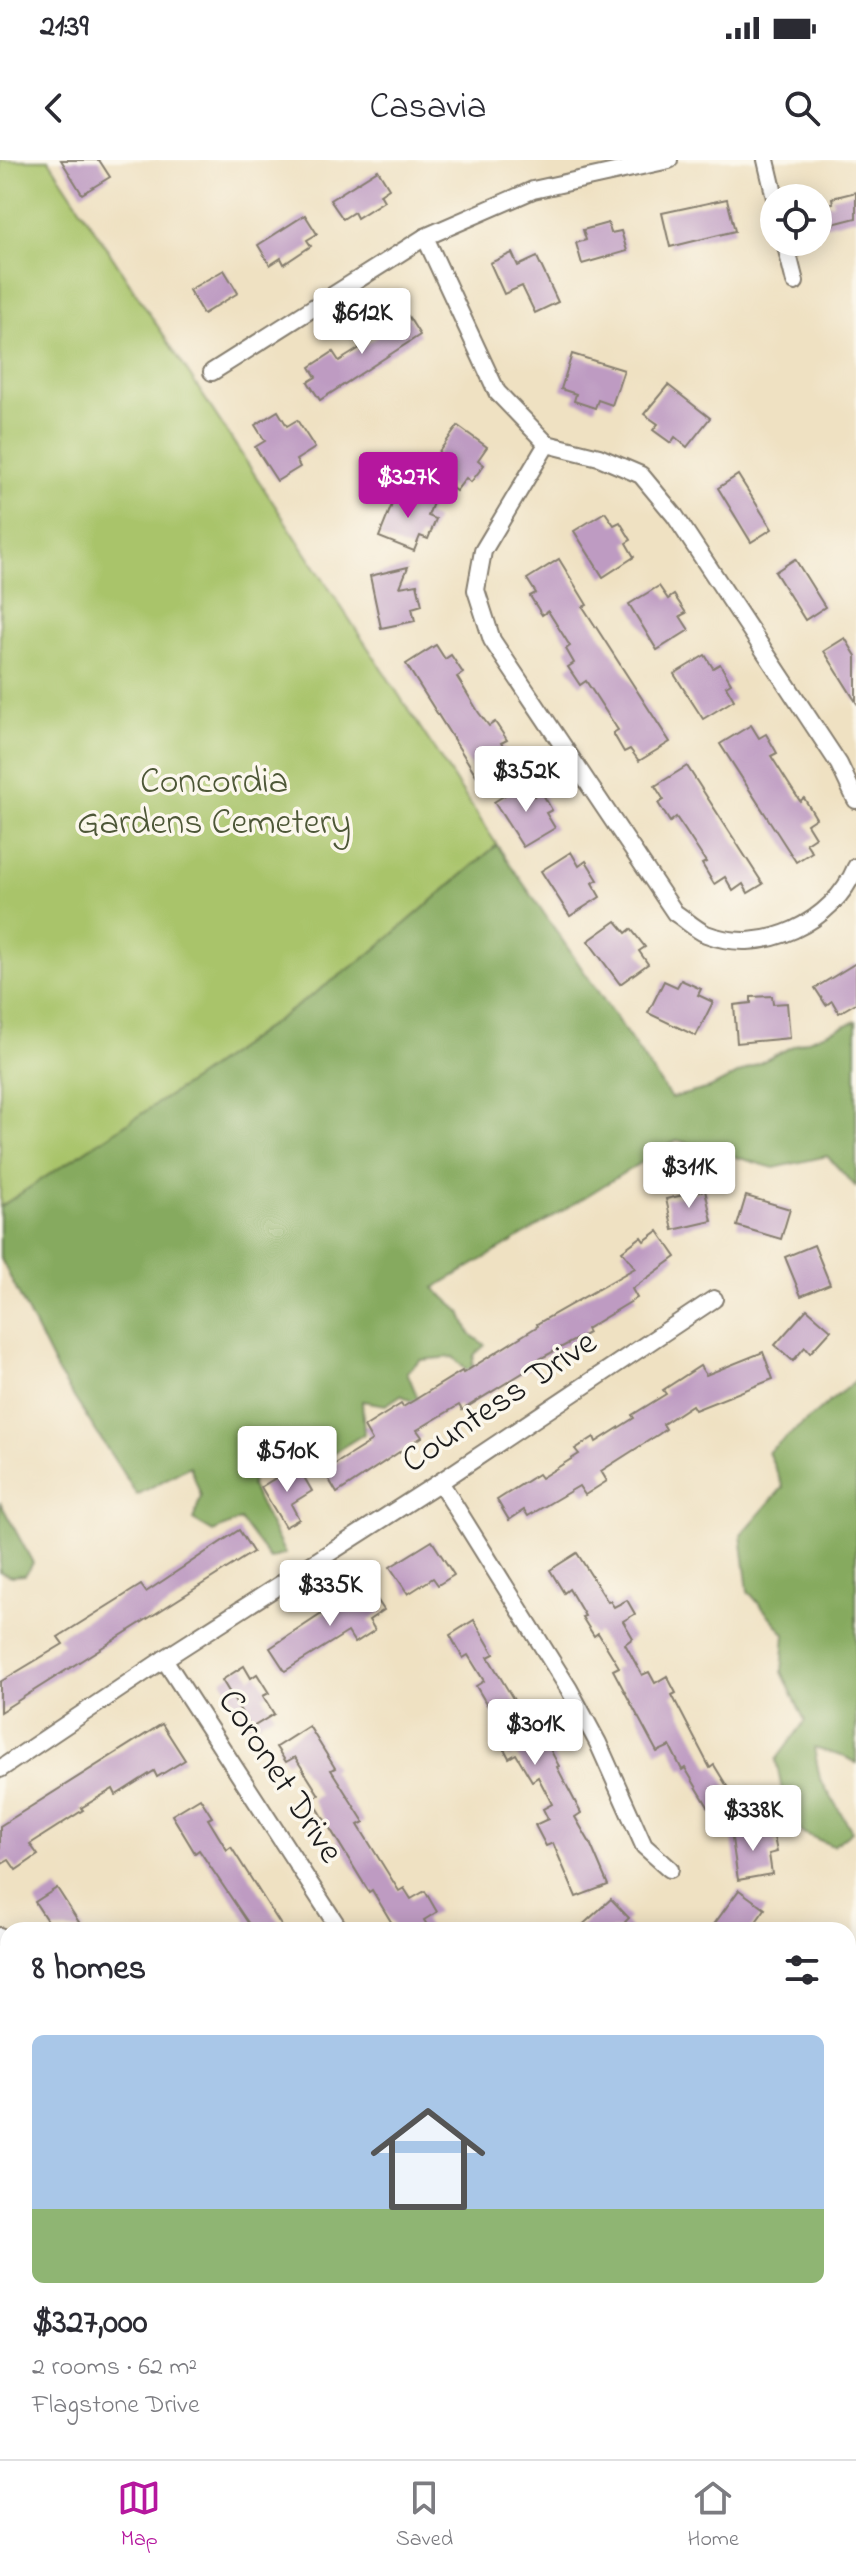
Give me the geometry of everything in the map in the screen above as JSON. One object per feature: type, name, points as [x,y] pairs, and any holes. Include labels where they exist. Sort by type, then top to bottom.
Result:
[{"type":"street","points":[[212,372],[425,237],[533,190],[669,160]]},
{"type":"street","points":[[766,160],[772,184]]},
{"type":"street","points":[[425,237],[497,392],[547,444],[599,457],[641,475],[675,516],[839,764],[856,800]]},
{"type":"street","points":[[788,256],[795,282]]},
{"type":"street","points":[[547,444],[483,551],[476,590],[492,640],[675,913],[704,933],[736,942],[779,937],[822,914],[850,882],[856,867]]},
{"type":"street","name":"Countess Drive","points":[[0,1769],[714,1299]]},
{"type":"street","points":[[440,1482],[569,1689],[598,1743],[644,1846],[670,1869]]},
{"type":"street","name":"Coronet Drive","points":[[164,1659],[335,1922]]},
{"type":"green space","name":"Concordia Gardens Cemetery","points":[[0,160],[49,160],[497,845],[370,954],[196,1078],[0,1207]]},
{"type":"green space","points":[[497,845],[671,1098],[710,1088],[793,1046],[856,1021],[856,1187],[827,1156],[774,1168],[677,1140],[434,1288],[461,1312],[470,1334],[485,1345],[474,1355],[471,1375],[453,1357],[420,1360],[407,1372],[422,1408],[401,1395],[386,1405],[362,1401],[364,1434],[307,1469],[286,1453],[261,1451],[251,1486],[285,1554],[270,1559],[240,1520],[213,1532],[193,1520],[201,1496],[190,1466],[137,1495],[57,1371],[0,1257],[0,1207],[196,1078],[370,954]]},
{"type":"green space","points":[[856,1380],[856,1763],[814,1748],[820,1779],[852,1831],[833,1846],[801,1832],[785,1805],[776,1760],[805,1721],[782,1672],[785,1634],[748,1591],[741,1535],[783,1487],[768,1452]]},
{"type":"green space","points":[[0,1502],[33,1563],[25,1575],[11,1576],[0,1572]]},
{"type":"building","points":[[61,160],[99,160],[110,177],[82,194]]},
{"type":"building","points":[[378,170],[389,188],[380,194],[384,201],[357,218],[354,212],[343,219],[330,200]]},
{"type":"building","points":[[856,192],[856,218],[832,224],[832,198]]},
{"type":"building","points":[[727,199],[735,231],[670,247],[662,213]]},
{"type":"building","points":[[305,215],[317,234],[307,240],[311,246],[284,264],[281,258],[270,265],[258,245]]},
{"type":"building","points":[[608,223],[611,233],[621,231],[627,251],[582,264],[576,243],[586,240],[583,230]]},
{"type":"building","points":[[512,253],[518,266],[537,257],[558,302],[535,313],[522,286],[504,294],[490,263]]},
{"type":"building","points":[[224,270],[238,293],[203,314],[189,290]]},
{"type":"building","points":[[393,313],[399,322],[408,316],[420,335],[320,400],[308,382],[316,377],[310,367],[333,352],[339,361],[368,343],[377,337],[371,327]]},
{"type":"building","points":[[572,354],[624,370],[612,405],[598,400],[595,408],[574,401],[576,394],[561,389]]},
{"type":"building","points":[[668,385],[710,418],[687,447],[675,437],[671,443],[653,430],[658,424],[644,414]]},
{"type":"building","points":[[278,411],[287,426],[297,420],[315,448],[296,460],[300,467],[277,481],[255,447],[265,441],[255,425]]},
{"type":"building","points":[[458,426],[487,447],[478,460],[484,465],[471,482],[466,478],[456,491],[426,469]]},
{"type":"building","points":[[738,475],[772,529],[751,542],[718,488]]},
{"type":"building","points":[[399,487],[434,500],[428,516],[436,519],[428,539],[420,536],[414,551],[379,537]]},
{"type":"building","points":[[605,512],[614,525],[620,522],[631,540],[626,543],[634,557],[603,577],[574,531]]},
{"type":"building","points":[[559,559],[587,605],[583,607],[670,742],[639,761],[630,749],[624,752],[613,733],[618,730],[586,681],[580,685],[568,667],[574,663],[566,649],[570,646],[548,611],[542,615],[530,596],[536,593],[527,579]]},
{"type":"building","points":[[795,559],[825,607],[805,620],[775,572]]},
{"type":"building","points":[[408,567],[400,587],[417,584],[422,605],[412,608],[415,621],[381,628],[370,576]]},
{"type":"building","points":[[659,586],[668,599],[674,595],[686,613],[680,616],[689,630],[657,650],[629,604]]},
{"type":"building","points":[[845,638],[856,656],[856,702],[824,651]]},
{"type":"building","points":[[436,645],[445,659],[451,655],[463,673],[457,677],[479,713],[489,726],[495,722],[507,740],[501,743],[510,758],[478,778],[406,664]]},
{"type":"building","points":[[705,655],[713,668],[720,664],[731,683],[726,686],[734,700],[703,719],[674,674]]},
{"type":"building","points":[[751,725],[759,738],[766,734],[777,753],[771,756],[800,801],[804,798],[816,818],[807,824],[815,837],[806,843],[812,852],[796,862],[720,744]]},
{"type":"building","points":[[687,766],[763,884],[748,893],[743,884],[733,891],[725,877],[714,884],[702,864],[706,862],[685,830],[676,817],[670,822],[658,803],[664,800],[655,786]]},
{"type":"building","points":[[526,782],[534,796],[541,791],[552,810],[546,813],[555,828],[523,847],[494,802]]},
{"type":"building","points":[[571,852],[579,866],[586,861],[598,880],[592,883],[600,897],[570,916],[541,871]]},
{"type":"building","points":[[616,921],[626,933],[631,929],[645,947],[639,951],[648,964],[620,984],[588,941]]},
{"type":"building","points":[[856,963],[856,1003],[839,1013],[832,1001],[826,1005],[815,988]]},
{"type":"building","points":[[681,980],[701,989],[698,995],[713,1002],[696,1036],[648,1013],[664,981],[677,987]]},
{"type":"building","points":[[772,996],[773,1004],[787,1003],[790,1038],[737,1043],[734,1005],[751,1003],[751,997]]},
{"type":"building","points":[[705,1190],[712,1221],[673,1230],[666,1199]]},
{"type":"building","points":[[746,1196],[790,1209],[781,1239],[737,1226]]},
{"type":"building","points":[[658,1231],[676,1257],[632,1289],[637,1298],[586,1329],[588,1333],[532,1363],[534,1366],[462,1410],[459,1405],[417,1430],[422,1437],[337,1493],[324,1471],[372,1441],[364,1427],[401,1404],[403,1407],[463,1373],[537,1324],[635,1268],[622,1251],[641,1237],[644,1241]]},
{"type":"building","points":[[814,1245],[830,1284],[801,1296],[785,1257]]},
{"type":"building","points":[[807,1309],[831,1330],[810,1353],[805,1347],[793,1361],[775,1345]]},
{"type":"building","points":[[763,1352],[773,1379],[695,1410],[692,1405],[663,1424],[666,1429],[601,1471],[607,1481],[585,1495],[579,1486],[528,1516],[524,1510],[509,1520],[497,1500],[538,1474],[541,1478],[579,1454],[575,1449],[594,1437],[596,1442],[634,1418],[632,1415],[666,1394],[663,1390],[700,1366],[706,1375]]},
{"type":"building","points":[[297,1465],[312,1491],[291,1504],[299,1519],[285,1527],[261,1487]]},
{"type":"building","points":[[239,1530],[253,1552],[0,1712],[0,1682],[63,1644],[58,1637],[141,1585],[146,1592]]},
{"type":"building","points":[[432,1541],[454,1575],[438,1585],[433,1578],[408,1594],[390,1567]]},
{"type":"building","points":[[577,1553],[608,1602],[614,1607],[627,1600],[635,1614],[623,1621],[633,1638],[625,1644],[642,1675],[649,1672],[655,1683],[667,1676],[676,1693],[672,1695],[710,1768],[714,1765],[739,1806],[716,1820],[685,1768],[682,1770],[670,1746],[657,1752],[613,1670],[619,1667],[598,1633],[594,1636],[569,1589],[564,1593],[550,1570]]},
{"type":"building","points":[[367,1584],[384,1610],[369,1620],[375,1630],[355,1643],[348,1632],[285,1671],[270,1648]]},
{"type":"building","points":[[474,1620],[494,1654],[488,1657],[529,1725],[535,1721],[559,1766],[581,1813],[575,1817],[608,1885],[576,1897],[553,1843],[546,1846],[535,1825],[548,1819],[543,1809],[552,1804],[538,1777],[532,1781],[516,1754],[509,1758],[500,1741],[506,1737],[476,1686],[484,1681],[468,1655],[463,1658],[450,1635]]},
{"type":"building","points":[[244,1666],[251,1678],[257,1674],[269,1693],[263,1696],[274,1714],[251,1728],[222,1680]]},
{"type":"building","points":[[162,1724],[185,1760],[157,1777],[154,1771],[116,1795],[113,1789],[81,1808],[83,1810],[30,1844],[38,1855],[16,1870],[9,1860],[0,1865],[0,1826]]},
{"type":"building","points":[[309,1726],[335,1768],[331,1770],[364,1822],[358,1825],[399,1891],[404,1888],[411,1899],[425,1891],[437,1912],[425,1922],[391,1922],[372,1890],[369,1892],[312,1799],[319,1795],[295,1757],[286,1762],[276,1747]]},
{"type":"building","points":[[200,1798],[212,1817],[208,1819],[227,1850],[231,1847],[279,1922],[248,1922],[199,1850],[195,1853],[172,1815]]},
{"type":"building","points":[[763,1827],[765,1838],[774,1837],[777,1852],[769,1854],[772,1874],[738,1880],[731,1832]]},
{"type":"building","points":[[57,1888],[79,1922],[48,1922],[35,1902]]},
{"type":"building","points":[[739,1890],[765,1909],[756,1922],[716,1922]]},
{"type":"building","points":[[611,1899],[629,1918],[625,1922],[586,1922]]}]
